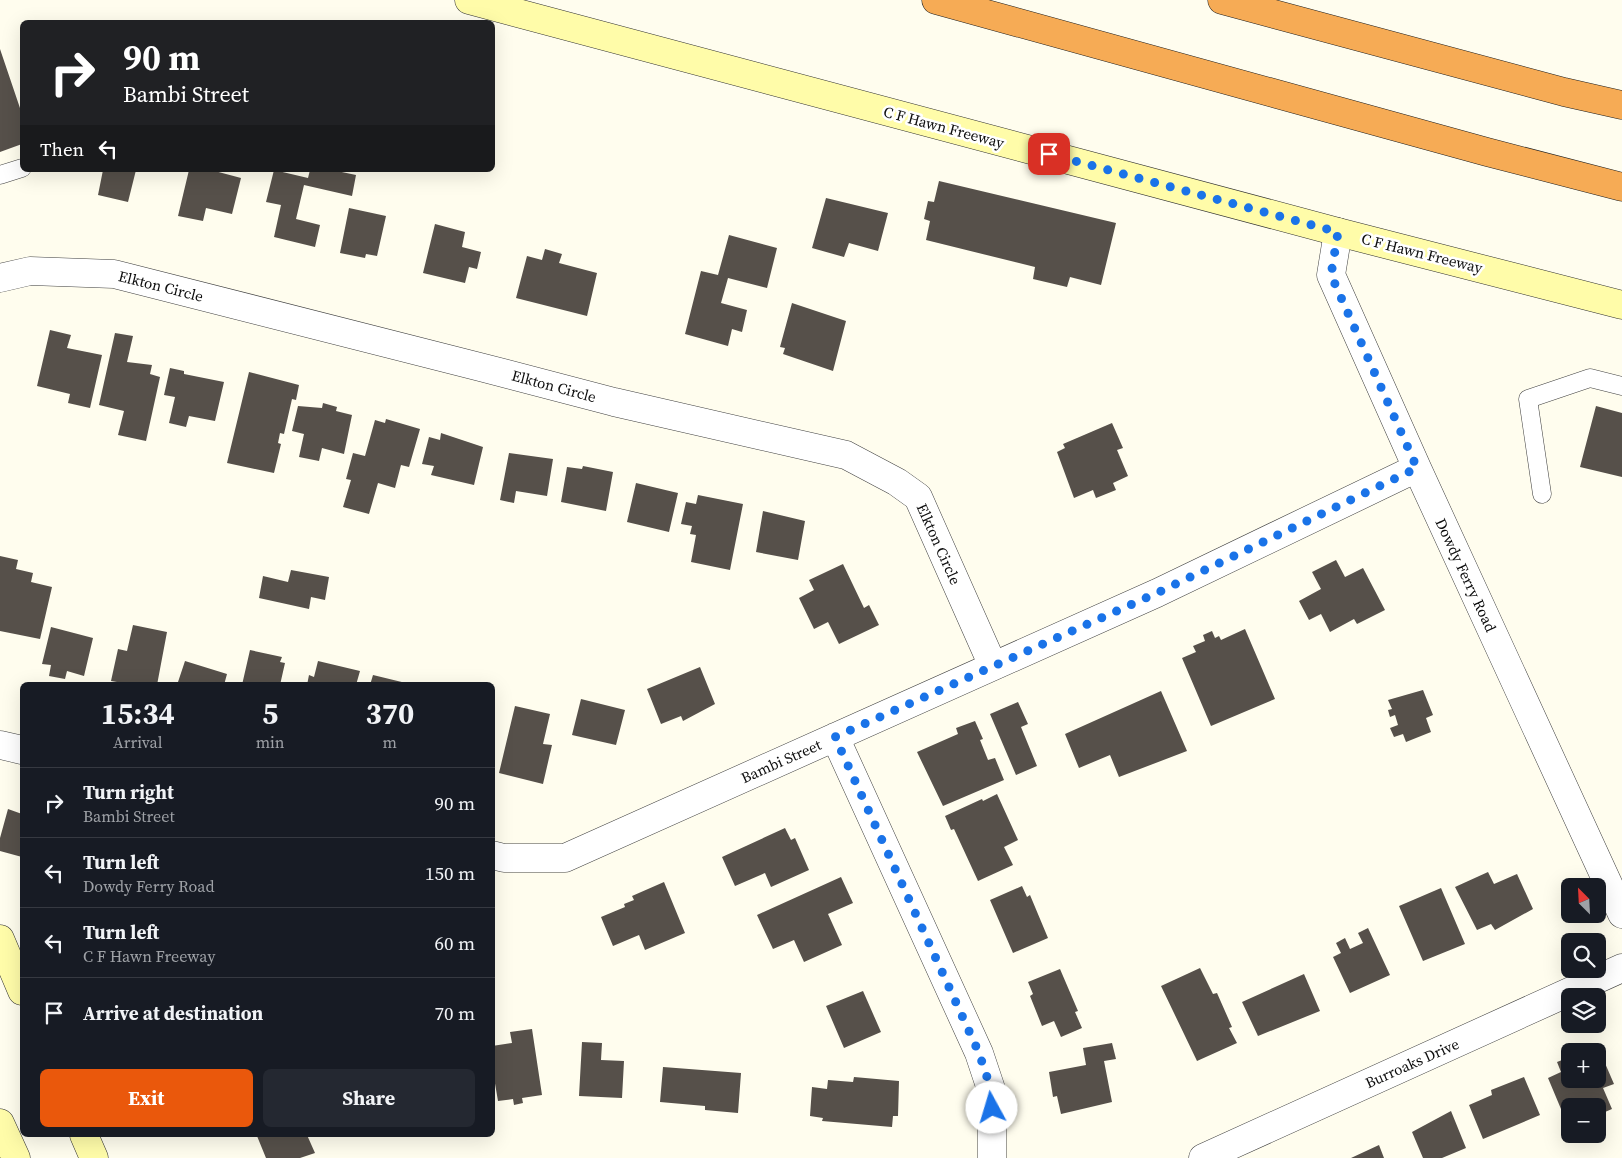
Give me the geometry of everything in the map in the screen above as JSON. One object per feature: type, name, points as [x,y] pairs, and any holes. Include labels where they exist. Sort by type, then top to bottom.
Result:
[{"type":"highway","points":[[936,0],[1487,152],[1622,187]]},
{"type":"highway","points":[[1222,0],[1564,92],[1622,105]]},
{"type":"main road","name":"C F Hawn Freeway","points":[[469,0],[1338,232],[1622,305]]},
{"type":"main road","points":[[0,938],[20,986]]},
{"type":"main road","points":[[0,1123],[16,1158]]},
{"type":"main road","points":[[85,1137],[94,1158]]},
{"type":"street","name":"Dowdy Ferry Road","points":[[1338,232],[1331,275],[1417,468],[1622,914]]},
{"type":"street","name":"Elkton Circle","points":[[0,278],[30,271],[114,274],[614,402],[846,455],[897,482],[918,497],[993,666]]},
{"type":"street","name":"Bambi Street","points":[[495,856],[504,858],[565,858],[1157,593],[1417,468]]},
{"type":"street","points":[[835,737],[979,1053],[992,1092],[992,1158]]},
{"type":"street","points":[[0,745],[20,750]]},
{"type":"street","name":"Burroaks Drive","points":[[1203,1158],[1622,968]]},
{"type":"lane","points":[[0,175],[20,169]]},
{"type":"lane","points":[[1542,494],[1528,399],[1590,378],[1622,386]]},
{"type":"building","points":[[0,49],[20,108],[20,145],[0,152]]},
{"type":"building","points":[[103,172],[136,172],[128,202],[98,195]]},
{"type":"building","points":[[189,172],[218,172],[241,178],[232,214],[206,208],[203,221],[178,216]]},
{"type":"building","points":[[274,172],[282,172],[308,178],[310,172],[342,172],[356,175],[352,196],[304,185],[296,219],[320,225],[315,247],[274,237],[281,205],[266,202]]},
{"type":"building","points":[[939,181],[1116,223],[1101,285],[1070,277],[1067,287],[1033,279],[1035,267],[926,240],[930,221],[924,219],[928,201],[934,202]]},
{"type":"building","points":[[826,198],[888,213],[878,251],[849,243],[844,257],[812,248]]},
{"type":"building","points":[[349,208],[386,216],[377,256],[366,254],[365,258],[340,253]]},
{"type":"building","points":[[435,224],[465,232],[462,247],[481,252],[477,269],[469,267],[465,283],[423,273]]},
{"type":"building","points":[[729,235],[777,248],[767,288],[728,278],[721,303],[747,310],[742,332],[732,329],[728,346],[685,334],[701,271],[718,275]]},
{"type":"building","points":[[545,249],[562,254],[559,263],[597,273],[587,316],[516,298],[527,256],[542,260]]},
{"type":"building","points":[[792,303],[846,321],[833,371],[783,354],[785,348],[780,347]]},
{"type":"building","points":[[50,330],[71,335],[67,348],[102,355],[90,408],[68,403],[70,394],[37,386]]},
{"type":"building","points":[[115,333],[133,336],[127,362],[152,365],[150,374],[160,377],[146,441],[118,435],[124,411],[99,405]]},
{"type":"building","points":[[170,368],[184,371],[184,374],[224,382],[215,421],[189,416],[186,427],[169,423],[175,397],[164,395]]},
{"type":"building","points":[[249,372],[299,385],[296,400],[292,399],[284,434],[280,433],[278,443],[281,444],[274,473],[227,463]]},
{"type":"building","points":[[323,403],[337,407],[336,411],[352,415],[344,454],[322,448],[319,461],[299,457],[304,434],[292,431],[298,406],[322,408]]},
{"type":"building","points":[[1596,406],[1622,413],[1622,477],[1580,467]]},
{"type":"building","points":[[386,419],[420,429],[409,467],[401,465],[395,488],[378,483],[369,514],[343,507],[351,480],[346,479],[353,453],[365,456],[375,420],[385,423]]},
{"type":"building","points":[[1112,423],[1123,448],[1117,450],[1128,476],[1113,483],[1116,490],[1096,498],[1093,490],[1074,498],[1057,452],[1065,448],[1063,444]]},
{"type":"building","points":[[441,433],[483,447],[474,485],[431,475],[434,466],[422,464],[429,437],[440,440]]},
{"type":"building","points":[[509,453],[553,459],[547,496],[516,491],[514,503],[500,500]]},
{"type":"building","points":[[583,466],[613,472],[606,511],[561,502],[567,467],[582,469]]},
{"type":"building","points":[[636,483],[678,493],[669,532],[627,522]]},
{"type":"building","points":[[698,495],[743,504],[730,570],[691,562],[696,535],[690,534],[692,526],[681,524],[686,502],[696,504]]},
{"type":"building","points":[[763,511],[805,521],[798,560],[756,552]]},
{"type":"building","points":[[0,556],[18,560],[16,569],[33,573],[31,582],[52,587],[40,639],[0,631]]},
{"type":"building","points":[[1336,560],[1345,577],[1363,568],[1385,610],[1357,624],[1354,619],[1330,632],[1321,614],[1309,620],[1299,601],[1321,589],[1312,572]]},
{"type":"building","points":[[843,564],[864,608],[869,605],[879,625],[839,644],[828,622],[814,629],[799,598],[814,590],[809,580]]},
{"type":"building","points":[[291,570],[329,577],[325,600],[311,597],[309,609],[259,598],[263,576],[288,582]]},
{"type":"building","points":[[133,625],[167,632],[158,682],[111,681],[118,649],[127,651]]},
{"type":"building","points":[[51,627],[93,638],[84,676],[67,671],[65,679],[49,676],[51,665],[42,664]]},
{"type":"building","points":[[1245,629],[1275,699],[1211,726],[1182,658],[1196,652],[1193,646],[1205,641],[1203,635],[1212,631],[1215,638],[1219,636],[1221,640]]},
{"type":"building","points":[[250,650],[282,657],[280,662],[285,663],[281,682],[243,682]]},
{"type":"building","points":[[185,661],[227,674],[225,682],[178,682]]},
{"type":"building","points":[[318,661],[360,671],[357,682],[308,682],[309,675],[314,677]]},
{"type":"building","points":[[700,667],[715,704],[683,721],[681,716],[661,724],[647,689]]},
{"type":"building","points":[[373,675],[402,682],[371,682]]},
{"type":"building","points":[[1423,690],[1433,715],[1426,718],[1431,732],[1406,742],[1403,734],[1394,737],[1390,728],[1398,725],[1395,715],[1390,717],[1388,710],[1392,709],[1388,700]]},
{"type":"building","points":[[1161,691],[1187,751],[1119,777],[1110,755],[1079,768],[1065,734]]},
{"type":"building","points":[[581,699],[625,710],[616,745],[572,735]]},
{"type":"building","points":[[1018,702],[1028,724],[1021,727],[1037,766],[1016,775],[990,714]]},
{"type":"building","points":[[515,706],[550,714],[543,744],[552,745],[543,784],[499,773]]},
{"type":"building","points":[[975,721],[983,739],[980,740],[988,760],[995,758],[1004,780],[943,806],[917,752],[958,734],[956,728]]},
{"type":"building","points":[[997,794],[1018,840],[1004,847],[1013,865],[978,881],[954,829],[951,830],[945,816]]},
{"type":"building","points":[[8,809],[20,813],[20,856],[0,851],[0,838]]},
{"type":"building","points":[[785,828],[791,840],[795,838],[809,870],[771,887],[765,873],[735,886],[722,857]]},
{"type":"building","points":[[1488,872],[1494,884],[1517,874],[1533,909],[1495,930],[1491,924],[1477,930],[1455,887]]},
{"type":"building","points":[[841,877],[853,903],[828,914],[842,945],[804,962],[794,940],[773,949],[757,915]]},
{"type":"building","points":[[664,882],[685,933],[645,950],[639,935],[613,946],[601,917],[625,907],[624,904],[634,900],[632,896]]},
{"type":"building","points":[[1022,886],[1027,897],[1030,895],[1048,938],[1013,953],[990,900]]},
{"type":"building","points":[[1441,888],[1465,944],[1423,961],[1399,906]]},
{"type":"building","points":[[1368,928],[1390,975],[1350,993],[1333,957],[1341,953],[1336,943],[1345,938],[1350,949],[1363,943],[1358,933]]},
{"type":"building","points":[[1200,968],[1213,994],[1217,993],[1232,1027],[1229,1028],[1237,1043],[1197,1061],[1161,986]]},
{"type":"building","points":[[1060,969],[1078,1011],[1075,1012],[1082,1028],[1061,1037],[1054,1021],[1042,1026],[1030,996],[1033,994],[1028,982]]},
{"type":"building","points":[[1304,974],[1320,1011],[1258,1036],[1242,1002]]},
{"type":"building","points":[[863,991],[881,1032],[844,1048],[826,1006]]},
{"type":"building","points":[[532,1029],[542,1095],[522,1098],[523,1103],[514,1105],[513,1099],[498,1101],[495,1084],[495,1046],[512,1043],[510,1032]]},
{"type":"building","points":[[582,1042],[602,1043],[601,1060],[624,1061],[622,1098],[579,1096]]},
{"type":"building","points":[[1112,1043],[1116,1059],[1104,1061],[1112,1102],[1061,1114],[1057,1096],[1053,1097],[1049,1072],[1086,1065],[1083,1048]]},
{"type":"building","points":[[1561,1060],[1561,1072],[1557,1062]]},
{"type":"building","points":[[1606,1066],[1614,1084],[1606,1087]]},
{"type":"building","points":[[663,1067],[741,1073],[738,1113],[705,1110],[705,1106],[660,1102]]},
{"type":"building","points":[[1561,1072],[1561,1088],[1603,1088],[1612,1109],[1606,1112],[1606,1098],[1561,1098],[1561,1109],[1548,1078]]},
{"type":"building","points":[[854,1077],[899,1081],[898,1116],[893,1116],[892,1127],[822,1121],[823,1118],[810,1116],[812,1087],[827,1089],[828,1080],[853,1082]]},
{"type":"building","points":[[1524,1077],[1540,1115],[1483,1139],[1469,1105],[1492,1095],[1491,1090]]},
{"type":"building","points":[[1451,1111],[1466,1148],[1442,1158],[1423,1158],[1412,1132]]},
{"type":"building","points":[[257,1137],[308,1137],[315,1153],[300,1158],[266,1158]]},
{"type":"building","points":[[1379,1145],[1384,1158],[1351,1158]]},
{"type":"route","points":[[992,1108],[992,1092],[979,1053],[835,737],[1157,593],[1417,468],[1331,275],[1338,232],[1049,154]]}]
